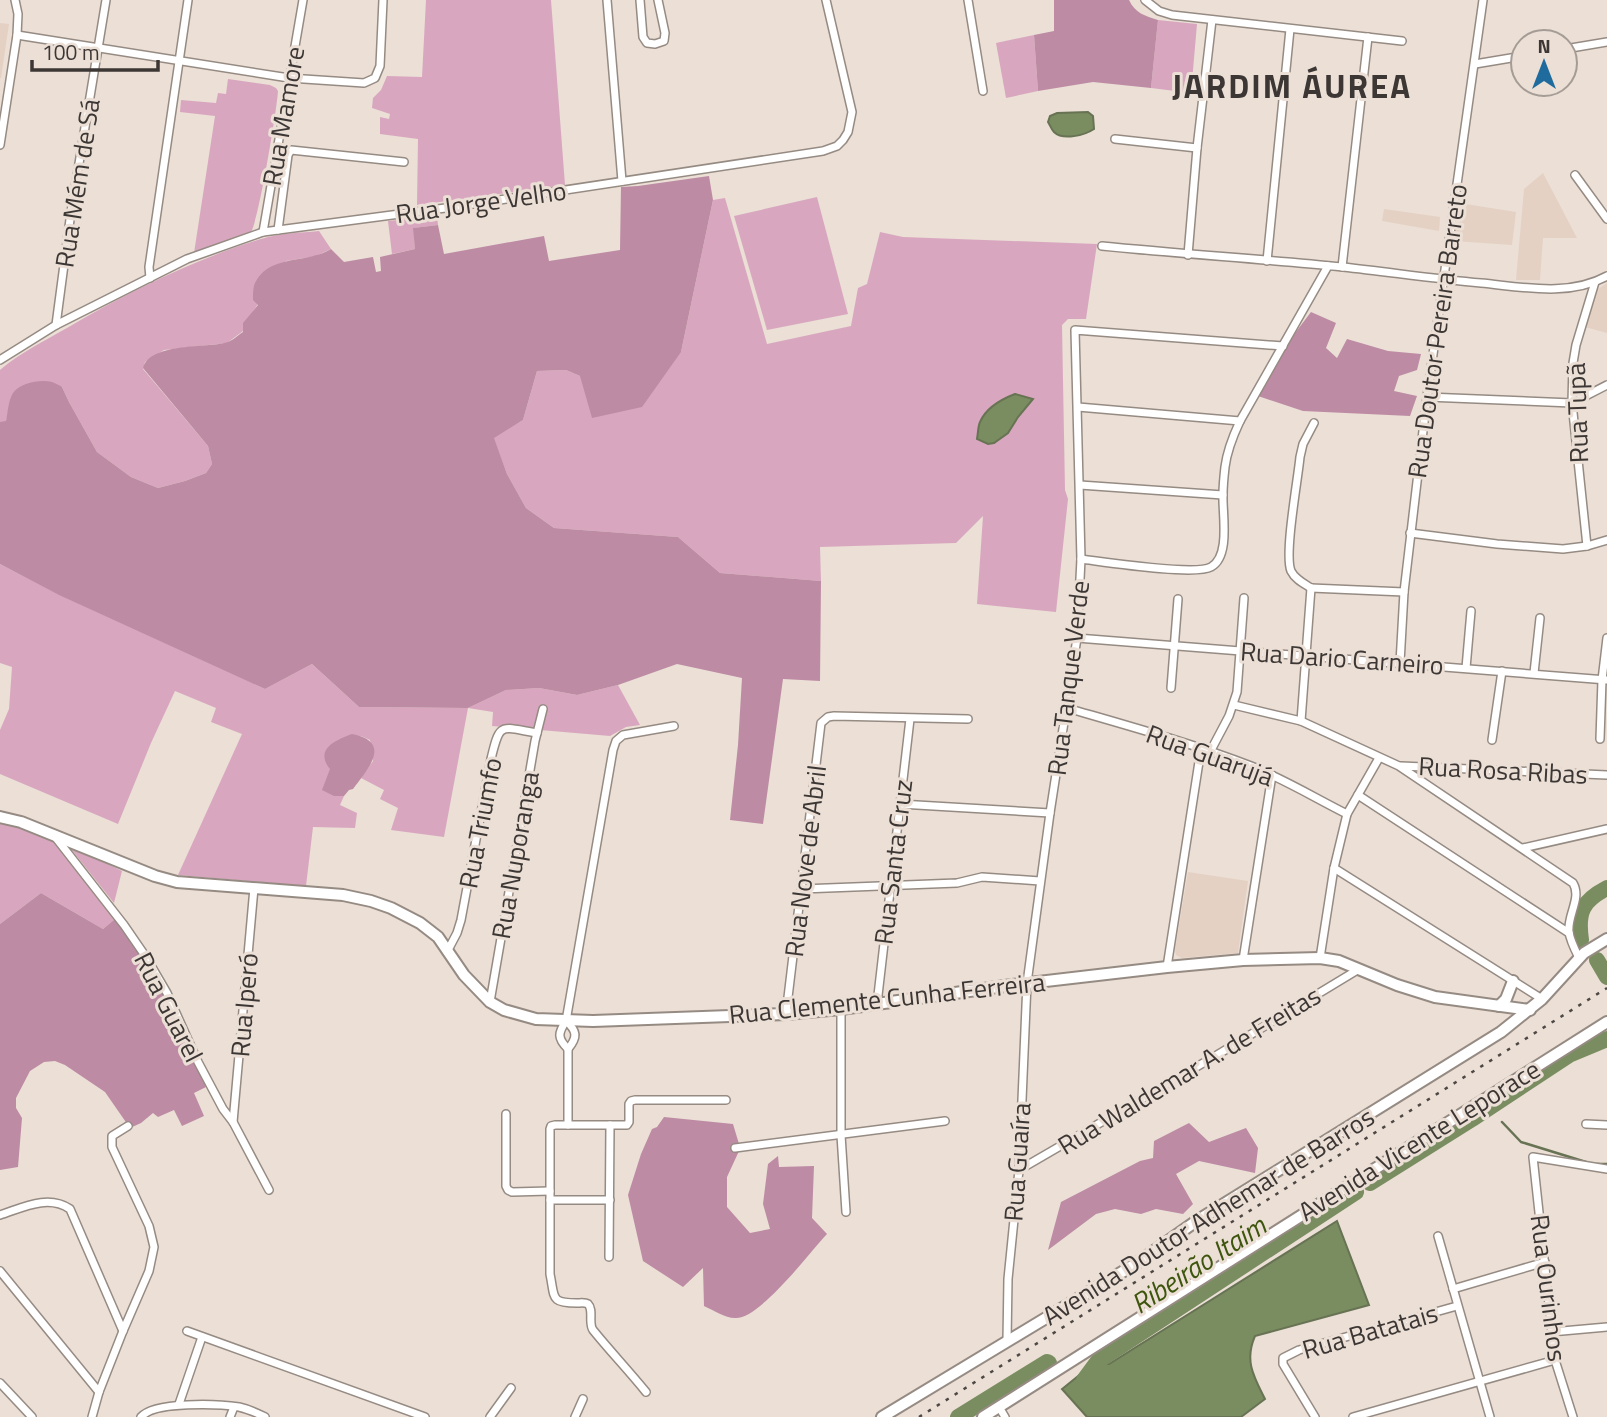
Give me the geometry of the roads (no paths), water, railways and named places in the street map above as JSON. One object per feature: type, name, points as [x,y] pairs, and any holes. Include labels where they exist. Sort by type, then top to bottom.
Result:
[{"type":"street","points":[[0,145],[17,35],[18,14],[15,0]]},
{"type":"street","name":"Rua Mém de Sá","points":[[56,325],[71,212],[106,0]]},
{"type":"street","points":[[150,278],[149,267],[188,0]]},
{"type":"street","name":"Rua Mamore","points":[[263,232],[303,0]]},
{"type":"street","points":[[17,35],[289,79],[364,83],[375,79],[380,66],[383,0]]},
{"type":"street","points":[[607,0],[622,181]]},
{"type":"street","points":[[640,0],[643,37],[647,43],[655,44],[664,41],[665,33],[658,0]]},
{"type":"street","name":"Rua Jorge Velho","points":[[0,360],[56,325],[150,278],[187,260],[263,232],[823,151],[837,146],[848,132],[852,112],[826,0]]},
{"type":"street","points":[[968,0],[983,92]]},
{"type":"street","points":[[1145,0],[1159,11],[1172,15],[1402,41]]},
{"type":"street","name":"Rua Doutor Pereira Barreto","points":[[1400,663],[1404,592],[1427,397],[1483,0]]},
{"type":"street","points":[[1188,255],[1212,20]]},
{"type":"street","points":[[1267,261],[1290,29]]},
{"type":"street","points":[[1342,267],[1368,37]]},
{"type":"street","points":[[1579,47],[1607,42]]},
{"type":"street","points":[[1475,64],[1509,58]]},
{"type":"street","points":[[1115,139],[1197,148]]},
{"type":"street","points":[[278,230],[288,155],[291,150],[404,162]]},
{"type":"street","points":[[1575,175],[1607,219]]},
{"type":"street","points":[[1102,246],[1342,267],[1443,280],[1548,289],[1568,288],[1595,282],[1607,276]]},
{"type":"street","points":[[1082,559],[1184,570],[1211,567],[1218,560],[1224,541],[1223,495],[1227,453],[1240,421],[1328,266]]},
{"type":"street","name":"Rua Tupã","points":[[1587,546],[1572,403],[1573,363],[1595,282]]},
{"type":"street","name":"Rua Tanque Verde","points":[[1027,983],[1077,638],[1082,559],[1075,330],[1283,346]]},
{"type":"street","points":[[1427,397],[1572,403],[1607,385]]},
{"type":"street","points":[[1078,407],[1240,421]]},
{"type":"street","points":[[1314,423],[1303,444],[1289,548],[1292,573],[1296,579],[1311,588],[1404,592]]},
{"type":"street","points":[[1080,485],[1223,495]]},
{"type":"street","points":[[1410,533],[1563,549],[1607,540]]},
{"type":"street","points":[[1301,721],[1311,588]]},
{"type":"street","points":[[1210,752],[1234,705],[1237,692],[1244,598]]},
{"type":"street","points":[[1171,688],[1178,599]]},
{"type":"street","points":[[1466,668],[1471,611]]},
{"type":"street","points":[[1534,673],[1540,618]]},
{"type":"street","name":"Rua Dario Carneiro","points":[[1077,638],[1605,680]]},
{"type":"street","points":[[1600,739],[1607,638]]},
{"type":"street","points":[[1492,740],[1502,671]]},
{"type":"street","points":[[1234,705],[1301,721],[1399,766],[1523,848],[1573,883],[1576,888],[1569,933]]},
{"type":"street","name":"Rua Guarujá","points":[[1067,708],[1201,749],[1272,775],[1347,814]]},
{"type":"street","name":"Rua Nuporanga","points":[[490,1002],[542,709]]},
{"type":"street","name":"Rua Nove de Abril","points":[[786,1014],[820,730],[824,720],[834,716],[910,719]]},
{"type":"street","points":[[910,719],[968,719]]},
{"type":"street","name":"Rua Santa Cruz","points":[[877,1004],[910,719]]},
{"type":"street","points":[[568,1048],[561,1042],[561,1028],[566,1021],[612,750],[616,741],[623,736],[674,726]]},
{"type":"street","name":"Rua Triumfo","points":[[448,950],[461,919],[497,735],[505,728],[537,733]]},
{"type":"street","points":[[1167,967],[1201,749]]},
{"type":"street","points":[[1320,958],[1334,868],[1347,814],[1379,758]]},
{"type":"street","name":"Rua Rosa Ribas","points":[[1399,766],[1607,775]]},
{"type":"street","points":[[1243,960],[1272,775]]},
{"type":"street","points":[[1358,795],[1569,933],[1581,956]]},
{"type":"street","points":[[900,804],[1050,813]]},
{"type":"street","name":"Rua Clemente Cunha Ferreira","points":[[0,817],[21,822],[155,876],[177,882],[343,895],[399,911],[438,937],[464,975],[490,1002],[524,1017],[536,1019],[566,1021],[786,1014],[1167,967],[1243,960],[1320,958],[1339,961],[1397,985],[1435,997],[1530,1010]]},
{"type":"street","points":[[1523,848],[1607,829]]},
{"type":"street","name":"Rua Guarel","points":[[53,835],[146,957],[167,993],[198,1062],[269,1190]]},
{"type":"street","points":[[1334,868],[1542,999]]},
{"type":"street","points":[[802,889],[957,883],[982,877],[1041,881]]},
{"type":"street","name":"Rua Iperó","points":[[233,1122],[254,888]]},
{"type":"street","name":"Avenida Doutor Adhemar de Barros","points":[[882,1417],[1137,1263],[1195,1222],[1501,1032],[1542,999],[1581,956],[1607,939]]},
{"type":"street","name":"Rua Waldemar A. de Freitas","points":[[1018,1170],[1359,969]]},
{"type":"street","points":[[1499,1006],[1510,993],[1513,981]]},
{"type":"street","name":"Rua Guaíra","points":[[1007,1341],[1008,1279],[1018,1170],[1027,983]]},
{"type":"street","points":[[841,1009],[841,1135],[846,1212]]},
{"type":"street","points":[[566,1021],[574,1028],[575,1036],[574,1042],[568,1048],[568,1125]]},
{"type":"street","name":"Avenida Vicente Leporace","points":[[983,1417],[1002,1412],[1607,1022]]},
{"type":"street","points":[[646,1392],[590,1326],[589,1305],[562,1303],[555,1298],[550,1274],[550,1129],[555,1125],[627,1125],[629,1104],[635,1100],[726,1100]]},
{"type":"street","points":[[506,1114],[508,1190],[610,1200]]},
{"type":"street","points":[[735,1148],[945,1121]]},
{"type":"street","points":[[1586,1124],[1607,1125]]},
{"type":"street","points":[[610,1125],[610,1257]]},
{"type":"street","points":[[92,1417],[99,1392],[149,1271],[153,1247],[149,1226],[112,1147],[112,1136],[128,1126]]},
{"type":"street","name":"Rua Ourinhos","points":[[1573,1417],[1555,1360],[1533,1157],[1607,1169]]},
{"type":"street","points":[[0,1215],[43,1202],[55,1202],[69,1209],[123,1331]]},
{"type":"street","points":[[1438,1236],[1490,1417]]},
{"type":"street","points":[[1453,1289],[1545,1262]]},
{"type":"street","points":[[0,1271],[99,1392]]},
{"type":"street","name":"Rua Batatais","points":[[1315,1417],[1283,1364],[1283,1358],[1299,1350],[1457,1306]]},
{"type":"street","points":[[1551,1332],[1607,1327]]},
{"type":"street","points":[[187,1331],[425,1417]]},
{"type":"street","points":[[179,1404],[202,1337]]},
{"type":"street","points":[[1353,1417],[1555,1360]]},
{"type":"street","points":[[0,1383],[32,1417]]},
{"type":"street","points":[[490,1417],[511,1388]]},
{"type":"street","points":[[575,1417],[583,1399]]},
{"type":"street","points":[[141,1417],[151,1409],[179,1404],[234,1407],[265,1417]]},
{"type":"street","points":[[230,1417],[234,1407]]},
{"type":"waterway","name":"Ribeirão Itaim","points":[[1581,940],[1580,922],[1583,908],[1607,888]]},
{"type":"waterway","name":"Ribeirão Itaim","points":[[1597,960],[1607,977]]},
{"type":"waterway","name":"Ribeirão Itaim","points":[[1370,1183],[1569,1055],[1607,1039]]},
{"type":"waterway","points":[[1502,1122],[1521,1142],[1586,1162]]},
{"type":"waterway","points":[[1596,1164],[1607,1164]]},
{"type":"waterway","name":"Ribeirão Itaim","points":[[1084,1380],[1098,1361],[1356,1192]]},
{"type":"waterway","name":"Ribeirão Itaim","points":[[958,1417],[1049,1363]]},
{"type":"railway","points":[[919,1417],[1607,988]]},
{"type":"district","name":"JARDIM ÁUREA","points":[[1292,86]]}]
